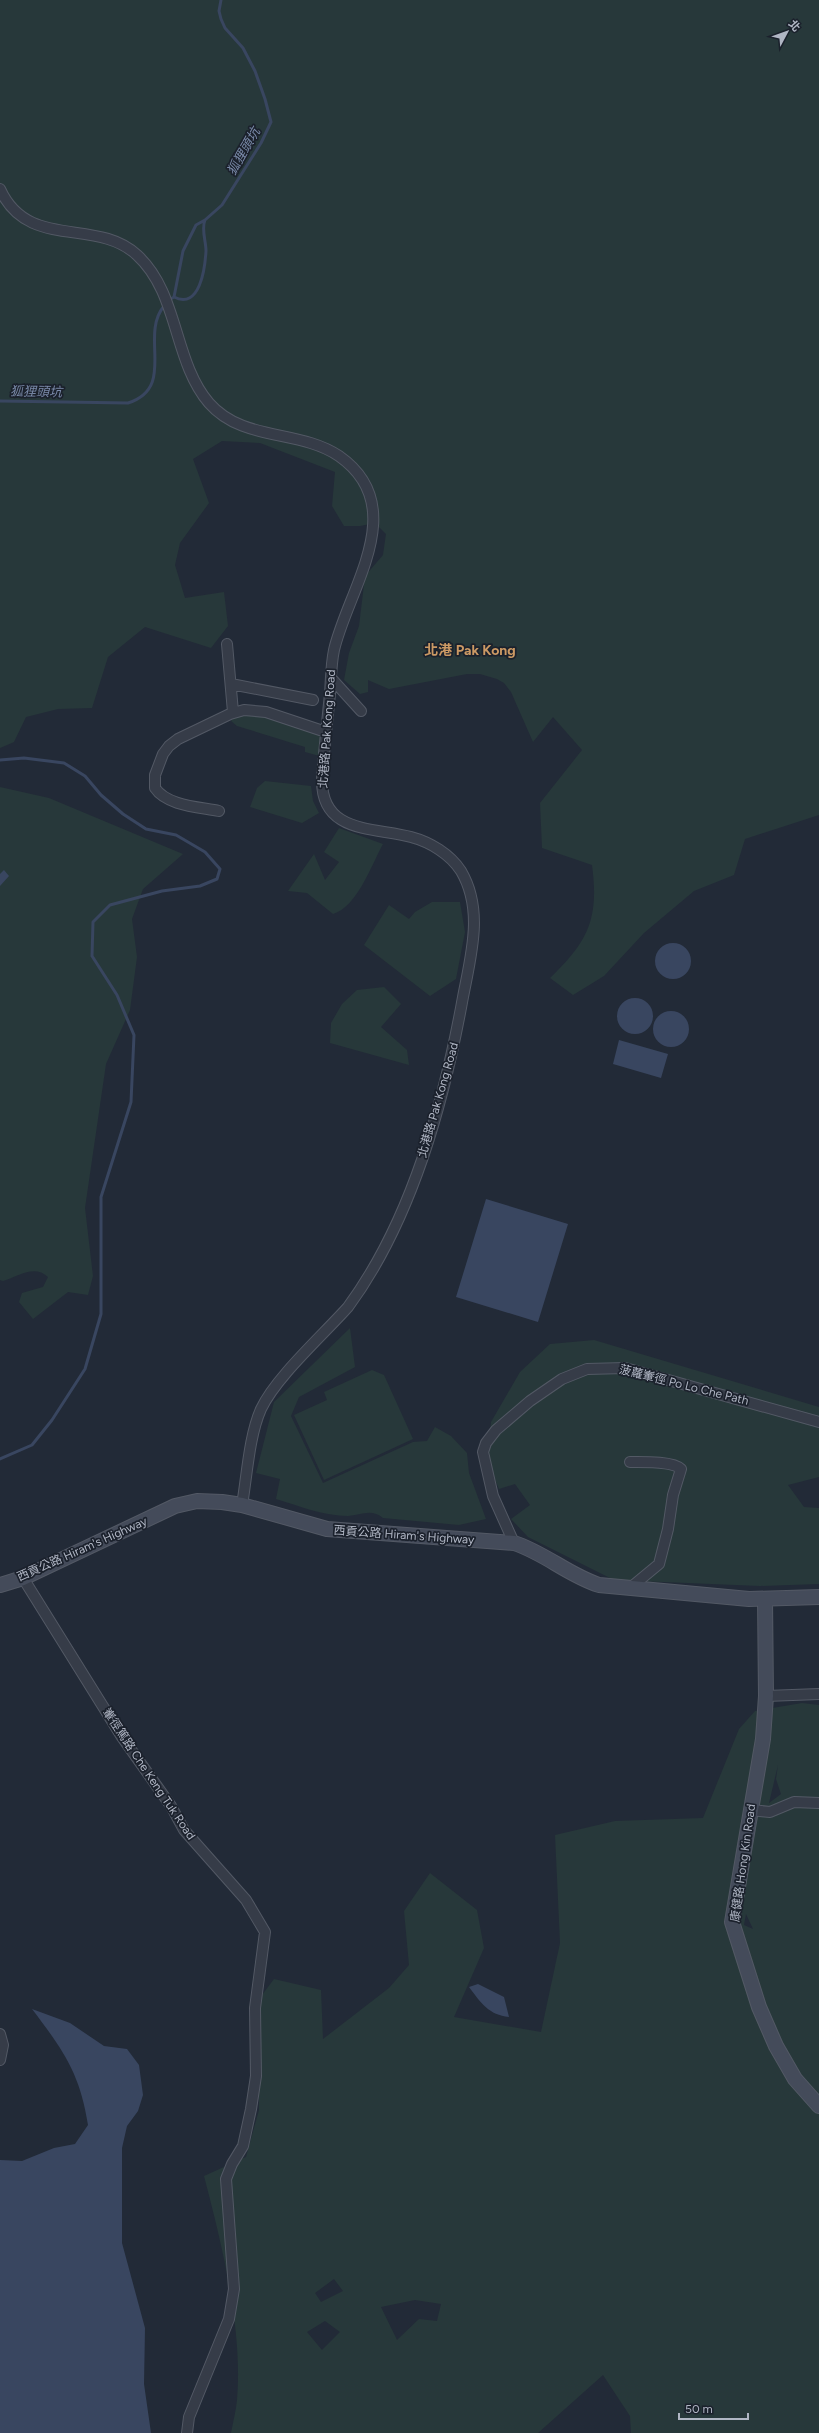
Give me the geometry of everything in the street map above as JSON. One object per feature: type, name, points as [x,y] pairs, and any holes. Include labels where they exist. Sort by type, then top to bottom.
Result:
[{"type":"main road","name":"西貢公路 Hiram's Highway","points":[[0,1586],[23,1578],[175,1506],[197,1501],[242,1505],[327,1529],[514,1543],[539,1553],[582,1579],[599,1585],[765,1599],[819,1597]]},
{"type":"main road","name":"康健路 Hong Kin Road","points":[[765,1599],[766,1696],[763,1739],[732,1922],[759,2007],[776,2046],[795,2079],[819,2106]]},
{"type":"street","name":"北港路 Pak Kong Road","points":[[0,189],[11,208],[33,224],[115,241],[136,254],[157,280],[200,390],[218,411],[246,428],[311,443],[326,449],[340,457],[359,476],[372,507],[374,538],[336,644],[326,732],[322,787],[323,797],[340,821],[351,826],[417,838],[446,855],[461,871],[468,885],[474,908],[474,934],[451,1061],[418,1169],[399,1216],[379,1258],[353,1300],[285,1376],[264,1404],[257,1422],[242,1505]]},
{"type":"street","points":[[227,644],[233,712]]},
{"type":"street","points":[[331,678],[361,711]]},
{"type":"street","points":[[231,684],[313,700]]},
{"type":"street","points":[[219,811],[163,797],[155,788],[154,780],[163,754],[173,742],[233,712],[251,710],[266,712],[326,732]]},
{"type":"street","name":"菠蘿輋徑 Po Lo Che Path","points":[[514,1543],[493,1496],[483,1452],[486,1443],[496,1430],[530,1401],[562,1379],[587,1369],[625,1368],[819,1422]]},
{"type":"street","points":[[630,1462],[678,1465],[681,1469],[673,1495],[668,1530],[659,1564],[630,1588]]},
{"type":"street","name":"輋徑篤路 Che Keng Tuk Road","points":[[23,1578],[122,1737],[171,1806],[184,1830],[246,1900],[265,1932],[255,2008],[256,2076],[251,2109],[243,2146],[232,2164],[226,2179],[234,2288],[229,2320],[189,2417],[186,2433]]},
{"type":"street","points":[[766,1696],[819,1694]]},
{"type":"street","points":[[751,1810],[770,1812],[794,1802],[819,1803]]},
{"type":"street","points":[[0,2034],[3,2045],[0,2060]]},
{"type":"shaded area","points":[[0,0],[819,0],[819,815],[745,839],[734,875],[694,891],[644,933],[604,976],[573,995],[550,978],[574,952],[588,928],[594,900],[592,865],[542,848],[540,803],[582,750],[553,717],[533,742],[511,692],[504,683],[497,679],[480,674],[467,674],[389,689],[368,680],[368,692],[360,694],[344,680],[349,653],[359,626],[365,576],[383,555],[386,534],[375,523],[360,526],[344,526],[332,506],[335,472],[260,443],[222,441],[193,459],[209,503],[180,543],[175,565],[185,598],[224,592],[228,626],[211,648],[145,627],[108,657],[92,708],[58,709],[26,717],[14,742],[0,748]]},
{"type":"shaded area","points":[[256,713],[325,734],[323,757],[305,752],[305,747],[237,726],[231,721],[236,714]]},
{"type":"shaded area","points":[[265,781],[311,786],[313,801],[319,813],[302,823],[250,807],[257,788]]},
{"type":"shaded area","points":[[0,787],[49,798],[183,854],[143,889],[132,919],[137,957],[130,1010],[106,1064],[85,1208],[93,1276],[88,1295],[68,1292],[33,1319],[19,1302],[22,1293],[43,1287],[48,1277],[38,1271],[32,1271],[3,1281],[0,1280]]},
{"type":"shaded area","points":[[339,828],[383,844],[356,895],[342,910],[333,914],[307,893],[288,891],[314,854],[325,880],[339,862],[324,852]]},
{"type":"shaded area","points":[[432,902],[460,902],[465,932],[456,979],[430,996],[364,945],[389,905],[409,919],[415,912]]},
{"type":"shaded area","points":[[384,987],[401,1004],[381,1027],[407,1050],[409,1065],[330,1043],[331,1023],[342,1004],[357,990]]},
{"type":"shaded area","points":[[350,1328],[355,1367],[299,1397],[291,1416],[323,1483],[413,1442],[427,1441],[435,1427],[451,1436],[467,1453],[469,1473],[486,1519],[459,1525],[383,1518],[375,1513],[339,1516],[312,1510],[276,1499],[280,1479],[256,1473],[274,1402]]},
{"type":"shaded area","points":[[594,1340],[819,1407],[819,1477],[788,1485],[804,1507],[819,1508],[819,1584],[760,1586],[614,1580],[528,1537],[511,1519],[530,1505],[515,1484],[499,1489],[488,1463],[491,1422],[520,1372],[550,1344]]},
{"type":"shaded area","points":[[372,1370],[384,1375],[413,1439],[324,1480],[294,1415],[327,1400],[324,1392]]},
{"type":"shaded area","points":[[802,1703],[819,1705],[819,2433],[631,2433],[630,2416],[603,2375],[538,2433],[231,2433],[237,2404],[238,2373],[234,2316],[230,2287],[218,2230],[204,2176],[246,2157],[259,2110],[259,1999],[274,1979],[321,1990],[323,2039],[389,1988],[409,1965],[404,1911],[430,1873],[477,1910],[484,1948],[454,2017],[541,2032],[560,1943],[555,1835],[615,1821],[703,1818],[739,1729],[755,1711]],"holes":[[[778,1765],[776,1779],[781,1794],[769,1803]],[[746,1914],[753,1929],[744,1925]],[[334,2279],[343,2291],[321,2302],[315,2293]],[[415,2300],[441,2304],[437,2321],[419,2319],[397,2340],[381,2307]],[[325,2321],[340,2332],[322,2350],[307,2332]]]},
{"type":"water","points":[[4,870],[9,876],[0,886],[0,874]]},
{"type":"water","points":[[676,943],[686,948],[690,954],[690,968],[686,974],[680,978],[670,979],[660,974],[656,968],[655,958],[660,948],[666,944]]},
{"type":"water","points":[[639,998],[648,1003],[652,1009],[652,1023],[648,1029],[639,1034],[631,1034],[622,1029],[618,1023],[617,1012],[622,1003],[628,999]]},
{"type":"water","points":[[671,1011],[681,1014],[686,1019],[689,1029],[686,1039],[681,1044],[671,1047],[661,1044],[656,1039],[653,1029],[656,1019],[661,1014]]},
{"type":"water","points":[[619,1040],[668,1054],[661,1078],[613,1064]]},
{"type":"water","points":[[486,1199],[568,1224],[538,1322],[456,1297]]},
{"type":"water","points":[[478,1984],[504,1997],[509,2017],[496,2014],[482,2003],[469,1987]]},
{"type":"water","points":[[32,2009],[70,2023],[104,2046],[127,2049],[139,2065],[143,2095],[138,2111],[127,2126],[122,2148],[122,2243],[145,2328],[144,2384],[151,2433],[0,2433],[0,2160],[22,2161],[54,2148],[75,2144],[88,2125],[85,2107],[69,2063],[53,2037]]},
{"type":"waterway","name":"狐狸頭坑","points":[[169,300],[174,297],[183,251],[196,225],[205,220],[222,205],[261,143],[271,122],[255,71],[243,48],[225,28],[221,19],[219,11],[221,0]]},
{"type":"waterway","points":[[174,297],[183,299],[190,298],[195,293],[199,285],[204,267],[206,251],[203,227],[205,220]]},
{"type":"waterway","name":"狐狸頭坑","points":[[0,401],[128,403],[143,395],[151,385],[154,373],[155,332],[157,318],[164,306]]},
{"type":"waterway","points":[[0,760],[24,758],[64,763],[85,776],[101,795],[123,814],[146,829],[176,835],[205,852],[220,869],[217,879],[200,886],[162,891],[110,905],[93,922],[92,956],[117,995],[134,1035],[131,1102],[101,1197],[101,1314],[85,1369],[52,1420],[32,1445],[0,1459]]},
{"type":"district","name":"北港 Pak Kong","points":[[470,650]]}]
